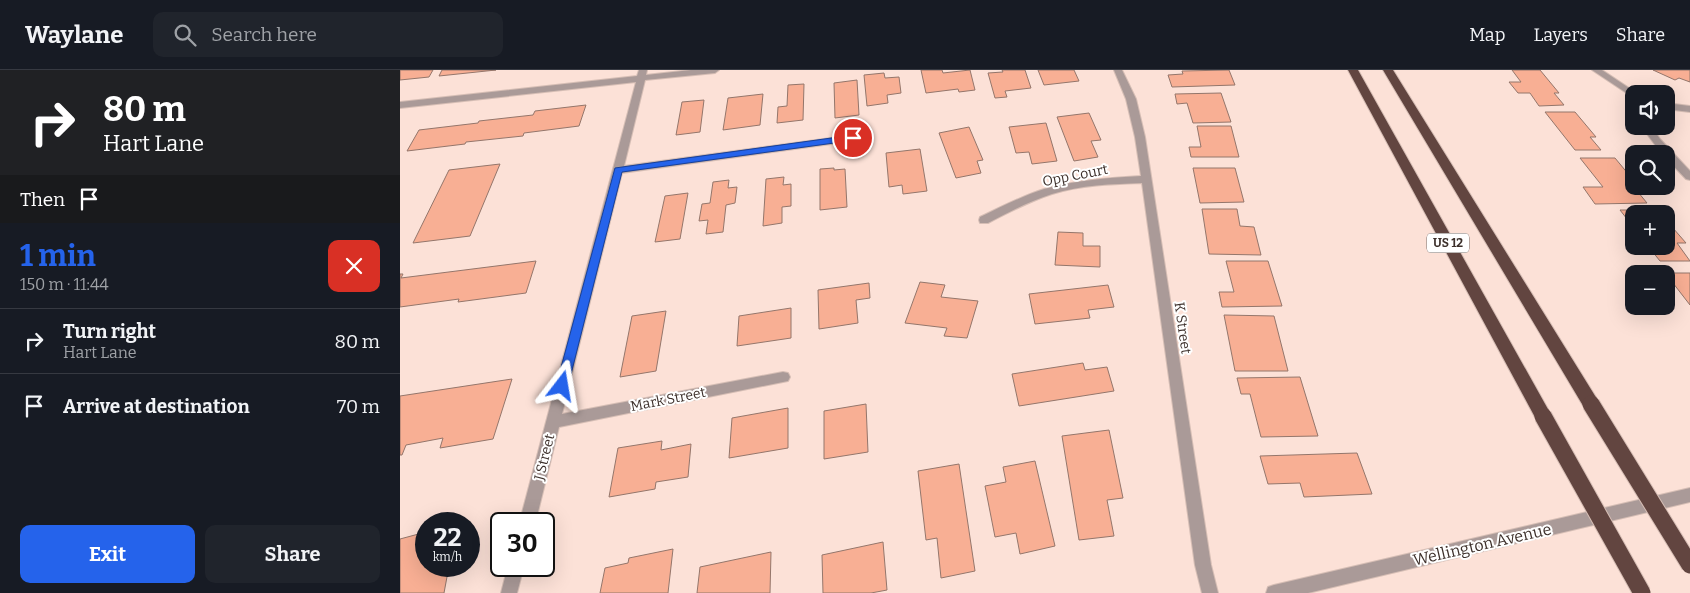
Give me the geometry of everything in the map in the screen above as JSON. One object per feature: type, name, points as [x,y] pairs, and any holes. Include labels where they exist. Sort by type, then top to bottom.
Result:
[{"type":"highway","name":"US 12","points":[[1353,70],[1642,593]]},
{"type":"highway","name":"US 12","points":[[1388,70],[1690,565]]},
{"type":"street","points":[[400,105],[642,74],[715,70]]},
{"type":"street","name":"K Street","points":[[1118,70],[1131,99],[1136,118],[1203,565],[1210,593]]},
{"type":"street","points":[[1596,70],[1625,88]]},
{"type":"street","name":"J Street","points":[[530,512],[642,74]]},
{"type":"street","points":[[1675,107],[1690,109]]},
{"type":"street","points":[[1652,135],[1690,177]]},
{"type":"street","points":[[618,170],[853,138]]},
{"type":"street","name":"Opp Court","points":[[984,220],[1048,192],[1082,185],[1146,179]]},
{"type":"street","name":"Mark Street","points":[[553,422],[783,377]]},
{"type":"street","name":"Wellington Avenue","points":[[1274,593],[1690,495]]},
{"type":"street","points":[[509,593],[513,577]]},
{"type":"building","points":[[400,70],[433,70],[429,77],[400,80]]},
{"type":"building","points":[[442,70],[496,70],[439,76]]},
{"type":"building","points":[[921,70],[942,70],[943,73],[970,70],[975,90],[959,92],[958,89],[926,93]]},
{"type":"building","points":[[1002,70],[1025,70],[1031,88],[1005,91],[1007,97],[995,98],[988,73],[1003,72]]},
{"type":"building","points":[[1038,70],[1074,70],[1079,81],[1044,85]]},
{"type":"building","points":[[1229,70],[1235,85],[1172,87],[1168,75],[1183,74],[1182,71]]},
{"type":"building","points":[[1512,70],[1540,70],[1559,93],[1554,93],[1564,105],[1539,106],[1530,93],[1518,93],[1509,82],[1521,82]]},
{"type":"building","points":[[1653,70],[1690,70],[1690,82],[1679,78],[1675,80]]},
{"type":"building","points":[[884,73],[885,78],[899,77],[901,93],[887,95],[888,103],[867,106],[864,75]]},
{"type":"building","points":[[857,80],[859,115],[835,118],[834,83]]},
{"type":"building","points":[[804,84],[803,120],[777,123],[778,107],[787,106],[788,85]]},
{"type":"building","points":[[1221,93],[1231,122],[1193,123],[1187,103],[1177,104],[1175,94]]},
{"type":"building","points":[[763,94],[760,125],[723,130],[728,98]]},
{"type":"building","points":[[704,100],[700,132],[676,135],[682,102]]},
{"type":"building","points":[[586,105],[579,126],[524,133],[523,136],[407,151],[419,130],[533,115],[535,111]]},
{"type":"building","points":[[1545,112],[1575,112],[1596,137],[1590,137],[1601,150],[1575,150]]},
{"type":"building","points":[[1089,113],[1101,140],[1091,141],[1098,157],[1074,161],[1057,117]]},
{"type":"building","points":[[1046,123],[1057,161],[1032,164],[1029,152],[1016,153],[1009,127]]},
{"type":"building","points":[[1197,126],[1231,126],[1239,157],[1191,157],[1189,147],[1201,147]]},
{"type":"building","points":[[969,127],[983,160],[977,161],[981,173],[956,178],[939,133]]},
{"type":"building","points":[[920,149],[927,191],[903,194],[902,185],[889,187],[886,153]]},
{"type":"building","points":[[1580,158],[1615,158],[1625,170],[1625,195],[1640,195],[1647,203],[1595,204],[1583,187],[1603,187]]},
{"type":"building","points":[[500,164],[470,236],[413,243],[449,170]]},
{"type":"building","points":[[834,168],[834,170],[845,169],[847,207],[820,210],[820,169]]},
{"type":"building","points":[[1193,168],[1235,168],[1244,202],[1200,203]]},
{"type":"building","points":[[784,177],[783,185],[791,184],[791,206],[782,207],[782,223],[763,226],[766,179]]},
{"type":"building","points":[[729,180],[728,188],[737,187],[735,203],[726,205],[723,232],[706,234],[708,220],[699,221],[702,204],[710,203],[713,182]]},
{"type":"building","points":[[688,193],[680,239],[655,242],[665,196]]},
{"type":"building","points":[[1202,209],[1237,209],[1240,226],[1254,227],[1261,255],[1209,254]]},
{"type":"building","points":[[1620,210],[1625,210],[1625,216]]},
{"type":"building","points":[[1675,230],[1686,243],[1677,243],[1690,261],[1660,261],[1655,255],[1675,255]]},
{"type":"building","points":[[1058,232],[1083,233],[1083,246],[1100,246],[1100,267],[1055,265]]},
{"type":"building","points":[[536,261],[526,293],[400,307],[400,274],[403,274],[401,278]]},
{"type":"building","points":[[1226,261],[1268,261],[1282,306],[1222,307],[1219,292],[1234,292]]},
{"type":"building","points":[[1675,273],[1690,273],[1690,305],[1675,286]]},
{"type":"building","points":[[920,282],[945,285],[941,297],[978,301],[967,338],[944,336],[947,328],[905,323]]},
{"type":"building","points":[[869,283],[870,298],[856,300],[858,323],[819,329],[818,290]]},
{"type":"building","points":[[1108,285],[1114,307],[1088,310],[1090,318],[1035,324],[1029,294]]},
{"type":"building","points":[[791,308],[791,338],[737,346],[739,316]]},
{"type":"building","points":[[666,311],[656,371],[620,377],[632,316]]},
{"type":"building","points":[[1224,315],[1274,316],[1288,371],[1235,371]]},
{"type":"building","points":[[1083,363],[1085,370],[1107,367],[1114,391],[1019,406],[1012,374]]},
{"type":"building","points":[[1300,377],[1318,436],[1261,437],[1250,394],[1241,394],[1237,378]]},
{"type":"building","points":[[512,379],[493,439],[440,448],[443,438],[406,445],[402,455],[400,455],[400,396]]},
{"type":"building","points":[[866,404],[868,452],[824,459],[824,411]]},
{"type":"building","points":[[788,408],[788,448],[729,458],[732,418]]},
{"type":"building","points":[[1109,430],[1123,498],[1107,500],[1114,536],[1079,540],[1062,436]]},
{"type":"building","points":[[662,441],[661,450],[691,444],[688,477],[656,482],[655,489],[609,497],[618,448]]},
{"type":"building","points":[[1357,453],[1372,494],[1304,497],[1300,483],[1268,484],[1260,456]]},
{"type":"building","points":[[1035,461],[1055,546],[1020,554],[1016,533],[995,537],[985,486],[1006,482],[1003,467]]},
{"type":"building","points":[[959,464],[975,571],[941,578],[937,538],[926,540],[918,471]]},
{"type":"building","points":[[415,535],[415,577],[447,577],[444,593],[400,593],[400,539]]},
{"type":"building","points":[[883,542],[887,590],[871,593],[823,593],[822,555]]},
{"type":"building","points":[[673,549],[668,593],[600,593],[605,568],[628,563],[629,558]]},
{"type":"building","points":[[771,552],[770,593],[697,593],[700,567]]},
{"type":"route","points":[[562,386],[618,170],[853,138]]}]
